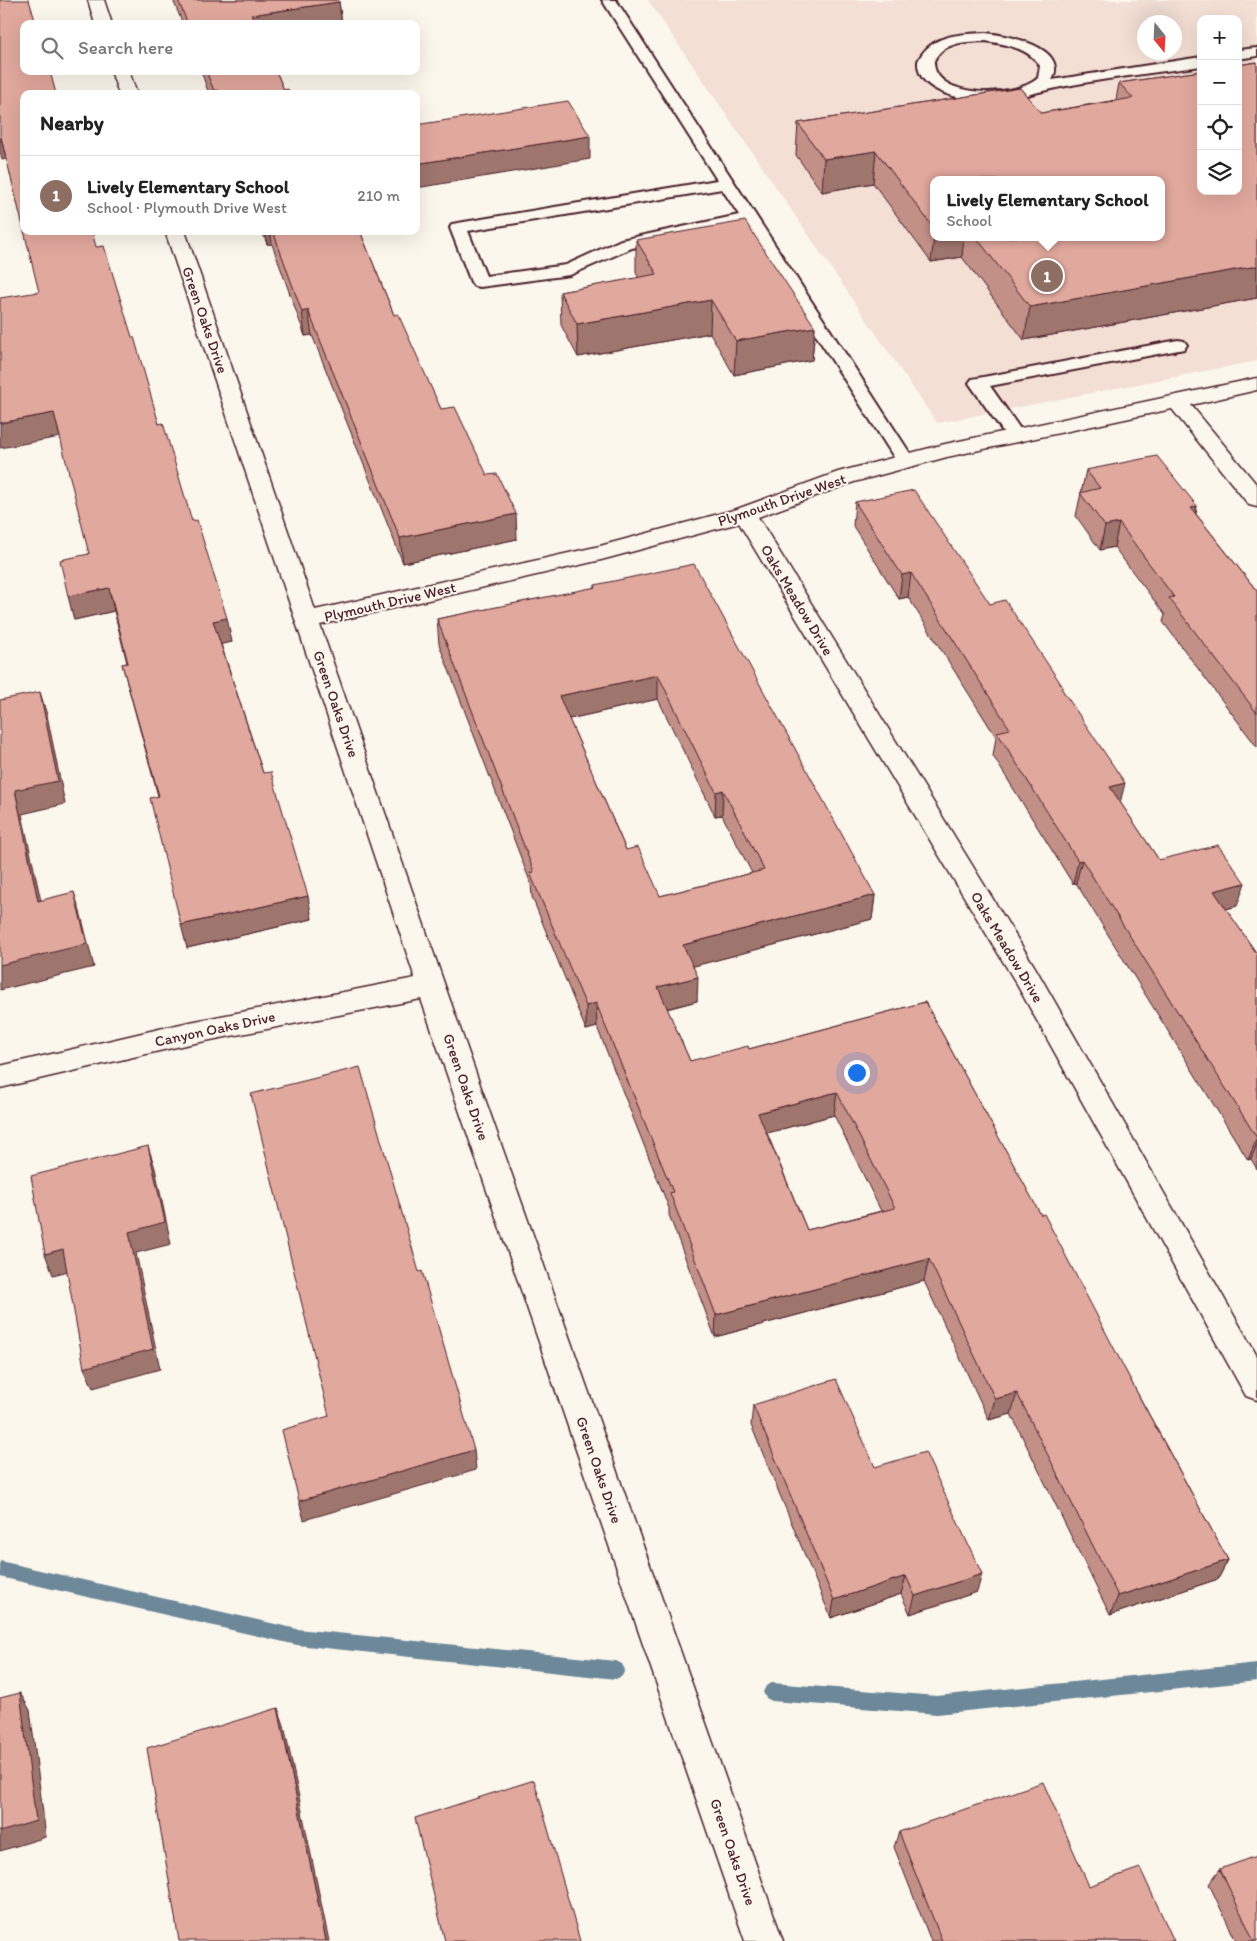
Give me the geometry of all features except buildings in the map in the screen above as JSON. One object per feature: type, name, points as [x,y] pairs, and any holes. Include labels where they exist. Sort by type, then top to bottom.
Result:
[{"type":"street","points":[[96,0],[103,20]]},
{"type":"street","points":[[121,75],[127,90]]},
{"type":"street","name":"Green Oaks Drive","points":[[176,235],[431,986],[764,1941]]},
{"type":"street","name":"Plymouth Drive West","points":[[307,620],[602,553],[744,514],[846,478],[906,461],[1257,384]]},
{"type":"street","points":[[1177,401],[1257,500]]},
{"type":"street","name":"Oaks Meadow Drive","points":[[744,514],[1026,976],[1257,1386]]},
{"type":"street","name":"Canyon Oaks Drive","points":[[0,1077],[186,1034],[431,986]]},
{"type":"lane","points":[[609,0],[906,461]]},
{"type":"lane","points":[[1037,87],[1046,79],[1049,70],[1046,60],[1022,44],[1005,40],[986,37],[950,41],[936,47],[928,55],[925,65],[930,76],[941,85],[959,92],[979,96],[1001,97],[1021,94],[1037,87],[1197,62]]},
{"type":"lane","points":[[1242,54],[1257,52]]},
{"type":"lane","points":[[727,183],[458,228],[480,282],[570,270],[627,244],[749,218]]},
{"type":"lane","points":[[1016,436],[978,382],[1178,345]]},
{"type":"shaded area","points":[[648,0],[1257,0],[1257,361],[937,423]]},
{"type":"waterway","points":[[0,1569],[297,1637],[616,1670]]},
{"type":"waterway","points":[[772,1692],[937,1705],[1257,1672]]},
{"type":"place","name":"Lively Elementary School","points":[[1047,276]]}]
